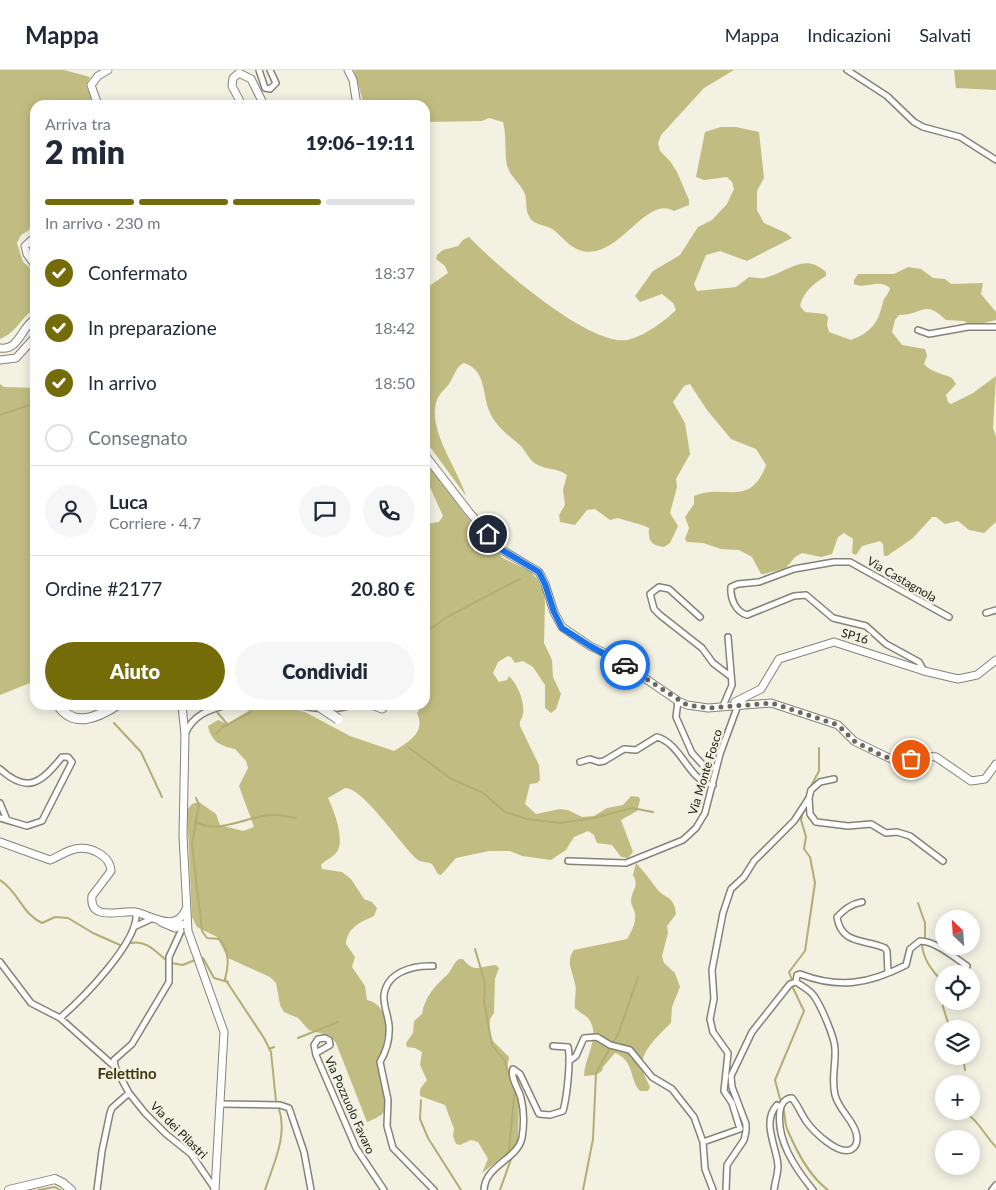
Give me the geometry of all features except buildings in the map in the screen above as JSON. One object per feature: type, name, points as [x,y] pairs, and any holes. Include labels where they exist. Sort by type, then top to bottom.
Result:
[{"type":"highway","points":[[63,710],[70,717],[83,720],[97,716],[108,710]]},
{"type":"highway","points":[[324,710],[341,722]]},
{"type":"main road","points":[[9,1190],[24,1188],[54,1179],[63,1183],[70,1190]]},
{"type":"street","points":[[96,100],[91,85],[98,76],[108,70]]},
{"type":"street","points":[[259,70],[265,88],[270,89],[276,83],[270,70]]},
{"type":"street","points":[[348,70],[353,80],[356,100]]},
{"type":"street","points":[[847,70],[886,96],[914,122],[923,127],[960,136],[996,160]]},
{"type":"street","points":[[239,100],[234,92],[232,82],[239,74],[247,73],[261,100]]},
{"type":"street","points":[[30,241],[25,246],[30,258]]},
{"type":"street","points":[[0,348],[6,349],[14,345],[30,323]]},
{"type":"street","points":[[918,330],[928,334],[968,327],[996,327]]},
{"type":"street","points":[[0,360],[16,358],[30,343]]},
{"type":"street","points":[[430,461],[469,512],[502,550],[539,572],[562,628],[590,646],[617,659],[678,701],[700,708],[772,703],[838,725],[854,741],[896,761],[933,756],[970,781],[985,779],[996,764]]},
{"type":"street","name":"Via Castagnola","points":[[924,670],[919,662],[886,644],[866,626],[833,618],[806,596],[794,596],[752,614],[745,615],[731,598],[731,587],[735,584],[760,582],[794,569],[834,562],[850,562],[949,617]]},
{"type":"street","points":[[700,617],[669,589],[658,587],[650,594],[651,602],[660,615],[697,644],[714,663],[730,676]]},
{"type":"street","points":[[986,613],[996,610]]},
{"type":"street","points":[[723,706],[731,692],[728,637]]},
{"type":"street","name":"SP16","points":[[723,706],[761,690],[779,659],[801,654],[827,643],[839,642],[924,670],[958,679],[977,675],[996,660]]},
{"type":"street","points":[[678,701],[675,714],[688,746],[703,765],[716,768]]},
{"type":"street","name":"Via Monte Fosco","points":[[568,861],[622,864],[674,845],[690,835],[702,820],[716,768],[738,704]]},
{"type":"street","points":[[182,710],[185,735],[183,836],[187,922],[190,936],[224,1032],[216,1190]]},
{"type":"street","points":[[185,735],[192,722],[199,716],[214,710]]},
{"type":"street","points":[[580,762],[590,759],[599,762],[604,761],[624,749],[636,750],[656,737],[670,744],[702,782],[712,785]]},
{"type":"street","points":[[0,769],[12,779],[30,783],[47,776],[62,758],[68,757],[72,762],[42,821],[28,826],[0,818]]},
{"type":"street","points":[[834,779],[828,779],[811,790],[809,798],[810,814],[816,822],[848,826],[871,824],[886,833],[896,832],[910,836],[943,861]]},
{"type":"street","points":[[743,1138],[732,1103],[724,1091],[728,1053],[714,1032],[710,1019],[714,999],[712,970],[723,913],[730,889],[744,877],[754,860],[794,820],[809,798]]},
{"type":"street","points":[[0,803],[7,820]]},
{"type":"street","points":[[0,842],[45,860],[53,859],[76,849],[89,849],[99,853],[108,860],[111,871],[94,892],[93,906],[104,914],[136,912],[178,929],[190,936]]},
{"type":"street","points":[[862,902],[849,906],[842,912],[837,917],[838,924],[842,933],[885,948],[888,951],[888,973]]},
{"type":"street","points":[[176,920],[182,916],[187,906]]},
{"type":"street","points":[[135,927],[136,912]]},
{"type":"street","points":[[60,1018],[88,993],[135,927],[151,919]]},
{"type":"street","points":[[161,922],[176,920],[187,922]]},
{"type":"street","points":[[115,1067],[114,1060],[132,1044],[169,982],[170,970],[168,963],[178,929],[187,922]]},
{"type":"street","points":[[796,982],[800,974],[827,983],[853,983],[888,973],[906,965],[910,949],[920,941],[925,941],[952,955],[966,965]]},
{"type":"street","name":"Via dei Pilastri","points":[[0,962],[31,1003],[60,1018],[115,1067],[129,1093],[166,1134],[191,1154],[216,1190]]},
{"type":"street","points":[[433,966],[424,966],[394,975],[389,983],[384,994],[389,1027],[385,1052],[380,1062],[388,1100],[388,1137],[393,1148],[434,1190]]},
{"type":"street","points":[[796,982],[813,994],[834,1041],[832,1078],[835,1096],[840,1108],[854,1128],[857,1139],[855,1146],[844,1151],[826,1141],[805,1120],[792,1098],[788,1098],[780,1107],[780,1132],[788,1152],[813,1190]]},
{"type":"street","points":[[726,1190],[728,1165],[744,1140],[746,1124],[732,1086],[731,1076],[752,1032],[790,984],[796,982]]},
{"type":"street","points":[[569,1061],[576,1056],[584,1038],[597,1037],[610,1045],[630,1050],[652,1077],[672,1089],[694,1117],[703,1142],[705,1169],[713,1190]]},
{"type":"street","points":[[484,1190],[486,1178],[514,1151],[522,1137],[521,1098],[512,1070],[516,1069],[520,1074],[539,1114],[543,1116],[563,1111],[569,1061],[568,1047],[553,1046]]},
{"type":"street","name":"Via Pozzuolo Favaro","points":[[316,1053],[356,1148],[384,1190]]},
{"type":"street","points":[[97,1190],[102,1151],[110,1113],[112,1108],[129,1093]]},
{"type":"street","points":[[221,1104],[280,1105],[289,1108],[304,1152],[311,1190]]},
{"type":"street","points":[[774,1190],[778,1169],[770,1118],[777,1105],[780,1107]]},
{"type":"street","points":[[703,1142],[740,1129]]},
{"type":"street","points":[[992,1190],[996,1185]]},
{"type":"shaded area","points":[[0,70],[64,70],[90,77],[86,85],[92,100],[30,100],[30,228],[21,235],[17,243],[23,262],[30,268],[30,312],[11,332],[0,339]]},
{"type":"shaded area","points":[[354,70],[734,70],[704,88],[661,135],[658,143],[660,151],[677,172],[689,200],[689,205],[674,211],[663,208],[652,212],[618,239],[606,247],[593,252],[575,248],[552,229],[531,219],[527,211],[525,194],[508,168],[503,122],[489,118],[482,121],[430,122],[430,100],[363,100]]},
{"type":"shaded area","points":[[954,70],[996,70],[996,90],[956,88]]},
{"type":"shaded area","points":[[721,127],[736,127],[759,132],[764,178],[757,191],[757,210],[764,223],[786,233],[792,238],[747,261],[720,251],[706,255],[694,284],[697,291],[736,287],[749,277],[764,278],[802,264],[818,266],[826,272],[826,276],[810,288],[801,301],[800,306],[805,312],[825,314],[828,317],[827,325],[829,332],[851,340],[864,334],[873,326],[890,288],[881,284],[863,286],[854,284],[858,274],[894,274],[908,267],[921,269],[933,278],[945,279],[951,284],[983,283],[981,294],[996,312],[996,320],[972,326],[964,321],[946,320],[933,310],[924,309],[899,315],[895,320],[892,332],[902,345],[925,349],[927,356],[924,364],[934,371],[952,378],[956,384],[946,395],[948,402],[951,404],[973,393],[996,376],[993,428],[996,437],[996,522],[984,533],[969,530],[958,521],[945,524],[936,517],[932,517],[913,538],[887,556],[884,556],[883,544],[880,541],[862,546],[856,555],[852,553],[853,539],[844,533],[838,537],[832,554],[821,557],[802,553],[795,557],[786,568],[764,574],[761,574],[752,557],[739,550],[721,549],[703,543],[687,542],[685,539],[689,528],[685,517],[694,504],[694,496],[705,493],[744,491],[752,487],[760,478],[766,465],[756,449],[731,439],[707,410],[690,384],[684,386],[673,402],[685,423],[690,454],[676,479],[677,487],[670,513],[678,526],[670,543],[664,547],[651,542],[649,528],[618,518],[610,520],[595,509],[587,510],[575,525],[560,522],[559,515],[565,505],[563,490],[567,475],[560,471],[535,464],[520,445],[500,428],[488,408],[483,385],[477,372],[464,363],[461,364],[439,396],[435,411],[439,436],[466,496],[430,447],[430,286],[448,273],[445,266],[436,259],[437,255],[443,250],[458,246],[469,237],[500,266],[567,317],[590,330],[610,338],[627,340],[640,336],[660,324],[676,310],[673,303],[662,294],[640,302],[635,296],[653,271],[680,255],[698,227],[712,220],[727,204],[734,189],[732,182],[727,177],[704,180],[696,177],[705,132]]},
{"type":"shaded area","points":[[0,384],[4,387],[30,388],[30,683],[0,695]]},
{"type":"shaded area","points":[[430,469],[470,521],[503,558],[531,572],[543,591],[545,603],[544,643],[552,660],[553,677],[561,694],[556,709],[551,713],[545,708],[545,685],[533,667],[523,661],[515,663],[508,656],[498,662],[493,673],[499,682],[507,680],[509,676],[518,689],[523,709],[520,726],[539,765],[540,780],[537,783],[530,784],[525,804],[536,814],[560,809],[568,810],[582,817],[594,816],[607,808],[623,805],[631,796],[639,797],[640,800],[637,811],[621,820],[633,852],[628,858],[621,857],[612,845],[597,843],[594,835],[588,831],[574,837],[566,850],[551,860],[522,856],[510,851],[489,851],[456,858],[441,875],[438,874],[432,864],[418,860],[362,797],[345,788],[328,798],[336,818],[340,841],[336,853],[321,865],[322,869],[342,872],[351,879],[364,899],[372,902],[377,908],[374,916],[355,926],[347,938],[346,944],[355,957],[352,967],[365,986],[367,1000],[380,1008],[386,1023],[382,1060],[388,1094],[387,1107],[382,1114],[367,1122],[336,1043],[330,1036],[309,1030],[298,1018],[284,1012],[280,1005],[276,983],[270,977],[228,958],[217,937],[197,927],[192,917],[187,810],[192,804],[199,802],[216,814],[220,825],[243,831],[254,827],[239,786],[248,768],[246,761],[235,749],[221,745],[214,740],[208,726],[218,720],[227,724],[250,710],[298,710],[350,736],[394,751],[414,736],[419,726],[417,713],[419,710],[430,710],[430,523],[439,522],[443,516],[430,487]]},
{"type":"shaded area","points":[[636,863],[657,889],[671,901],[675,908],[676,914],[667,926],[668,933],[662,956],[664,963],[675,973],[680,987],[672,1007],[671,1023],[652,1043],[644,1056],[642,1069],[650,1087],[648,1091],[640,1091],[634,1081],[629,1065],[621,1056],[615,1053],[603,1067],[602,1071],[596,1075],[584,1076],[593,1032],[588,1018],[575,1008],[576,987],[570,967],[571,954],[574,950],[627,939],[635,920],[631,901],[636,883],[633,875]]},
{"type":"shaded area","points":[[459,959],[463,959],[474,968],[496,965],[499,968],[495,979],[494,1013],[490,1019],[489,1030],[493,1041],[509,1057],[507,1068],[519,1098],[516,1147],[482,1173],[488,1159],[478,1142],[471,1140],[460,1145],[456,1144],[453,1136],[454,1129],[445,1105],[420,1096],[420,1089],[427,1080],[420,1065],[422,1052],[415,1048],[407,1047],[406,1043],[413,1033],[414,1021],[422,1014],[428,997]]},
{"type":"waterway","points":[[0,415],[30,405]]},
{"type":"waterway","points":[[430,629],[447,617],[520,579]]},
{"type":"waterway","points":[[217,712],[228,725]]},
{"type":"waterway","points":[[216,734],[223,727],[251,712]]},
{"type":"waterway","points":[[114,723],[141,752],[162,797]]},
{"type":"waterway","points":[[408,747],[450,778],[483,793],[505,812],[527,819],[560,823],[594,818],[632,808],[653,812]]},
{"type":"waterway","points":[[810,788],[819,771],[819,748]]},
{"type":"waterway","points":[[196,798],[199,805],[192,844],[202,931],[207,938],[219,939],[223,943],[228,958],[225,979],[264,1038],[271,1052],[276,1101]]},
{"type":"waterway","points":[[792,980],[789,972],[805,951],[815,883],[810,857],[804,849],[806,837],[801,820],[803,811]]},
{"type":"waterway","points":[[195,822],[204,825],[222,826],[269,815],[296,818]]},
{"type":"waterway","points":[[0,880],[12,890],[29,914],[42,923],[55,917],[68,918],[93,933],[120,945]]},
{"type":"waterway","points":[[918,903],[925,923],[925,937]]},
{"type":"waterway","points":[[131,943],[136,942],[146,945],[166,960]]},
{"type":"waterway","points":[[922,945],[927,961],[944,984],[943,1007],[947,1020]]},
{"type":"waterway","points":[[475,949],[485,983],[484,1001],[492,1045],[504,1060],[510,1076]]},
{"type":"waterway","points":[[203,958],[214,978],[228,982]]},
{"type":"waterway","points":[[171,963],[183,965],[195,960]]},
{"type":"waterway","points":[[583,1190],[593,1139],[596,1073],[619,1032],[638,977]]},
{"type":"waterway","points":[[780,1099],[775,1080],[804,1011],[793,988]]},
{"type":"waterway","points":[[298,1038],[338,1022]]},
{"type":"waterway","points":[[269,1049],[274,1047]]},
{"type":"waterway","points":[[964,1065],[965,1070]]},
{"type":"waterway","points":[[509,1150],[515,1087]]},
{"type":"waterway","points":[[421,1100],[420,1119],[428,1138],[461,1190]]},
{"type":"waterway","points":[[783,1108],[787,1128],[800,1155],[809,1171],[828,1190]]},
{"type":"waterway","points":[[265,1190],[281,1139],[282,1129],[279,1109]]},
{"type":"waterway","points":[[975,1120],[996,1147]]},
{"type":"waterway","points":[[500,1190],[511,1159]]},
{"type":"waterway","points":[[38,1190],[55,1187],[60,1190]]},
{"type":"way so far","points":[[625,665],[678,701],[687,705],[708,708],[738,704],[772,703],[838,725],[854,741],[896,761],[911,759]]},
{"type":"district","name":"Felettino","points":[[127,1073]]},
{"type":"route","points":[[488,534],[502,550],[539,572],[562,628],[625,665]]}]
